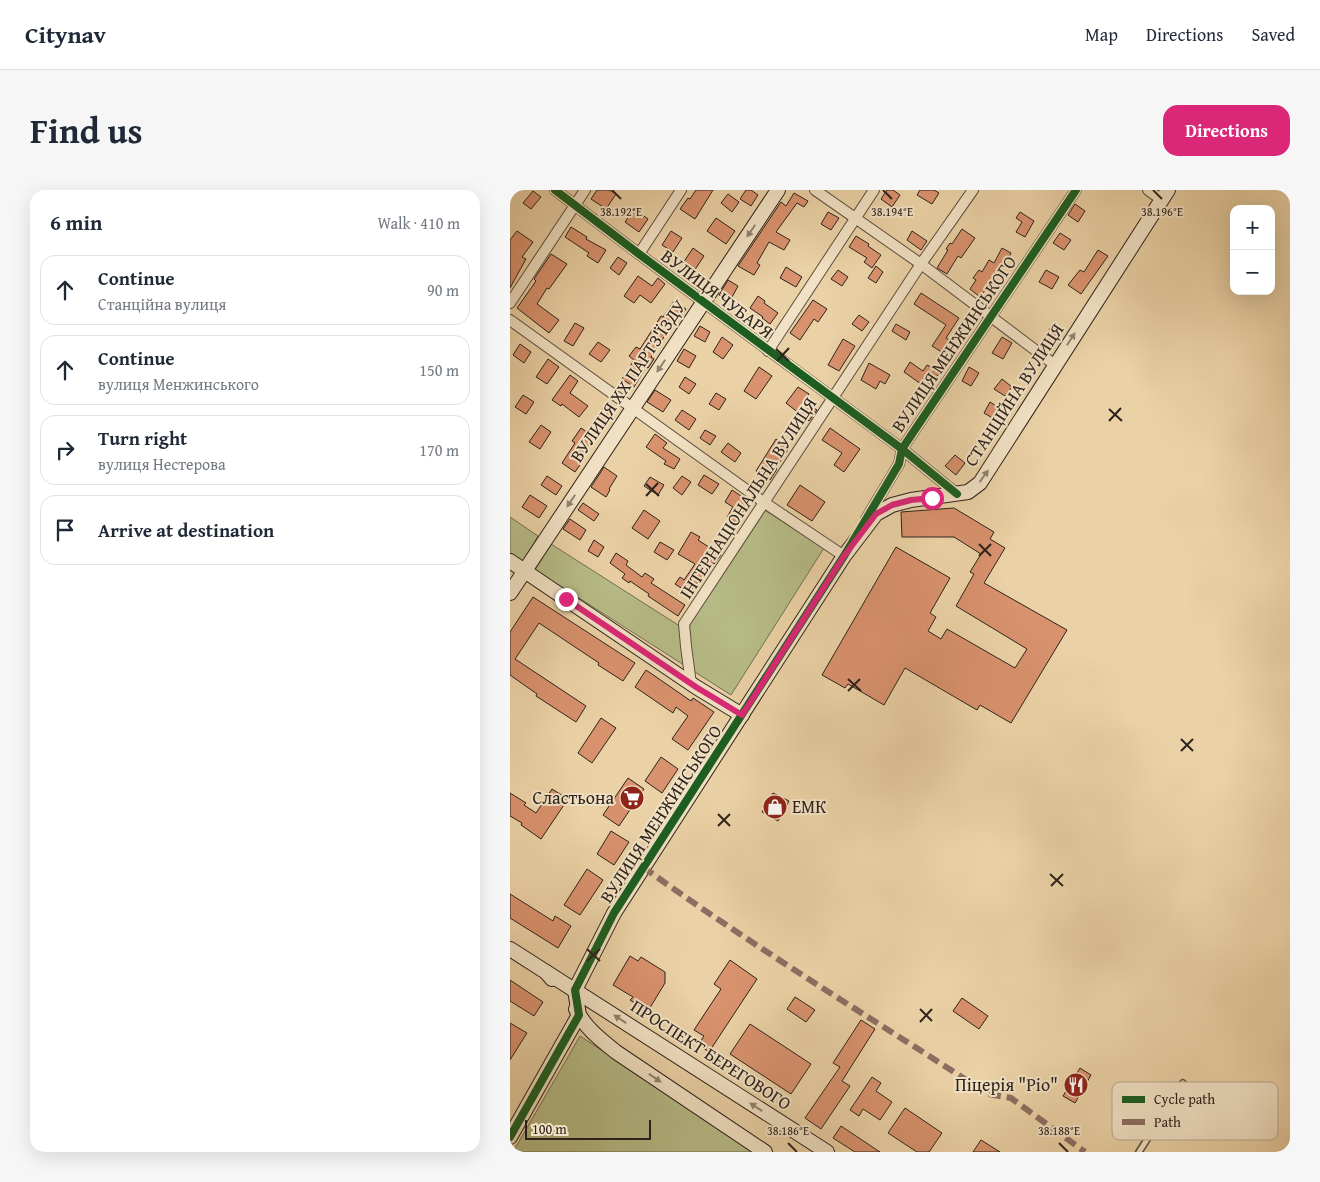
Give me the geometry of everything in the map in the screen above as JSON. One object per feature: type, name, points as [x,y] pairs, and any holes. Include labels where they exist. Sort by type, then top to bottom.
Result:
[{"type":"street","name":"ВУЛИЦЯ ЧУБАРЯ","points":[[555,190],[768,351],[902,449],[957,494]]},
{"type":"street","points":[[510,303],[585,190]]},
{"type":"street","points":[[639,254],[681,190]]},
{"type":"street","name":"ВУЛИЦЯ XX ПАРТЗ'ЇЗДУ","points":[[510,592],[778,190]]},
{"type":"street","points":[[815,190],[921,264],[1055,364]]},
{"type":"street","points":[[768,351],[874,190]]},
{"type":"street","name":"ІНТЕРНАЦІОНАЛЬНА ВУЛИЦЯ","points":[[691,684],[684,624],[921,264],[973,190]]},
{"type":"street","name":"ВУЛИЦЯ МЕНЖИНСЬКОГО","points":[[575,990],[614,913],[844,556],[899,464],[902,449],[1076,190]]},
{"type":"street","points":[[1148,190],[1165,195]]},
{"type":"street","name":"СТАНЦІЙНА ВУЛИЦЯ","points":[[844,556],[876,514],[892,505],[911,500],[968,492],[980,483],[1165,195]]},
{"type":"street","points":[[510,320],[765,503],[844,556]]},
{"type":"street","points":[[510,561],[691,684],[742,715]]},
{"type":"street","points":[[510,949],[546,972],[572,1000],[579,1015],[597,1037],[616,1052],[765,1152]]},
{"type":"street","name":"ПРОСПЕКТ БЕРЕГОВОГО","points":[[546,972],[827,1152]]},
{"type":"street","points":[[510,1137],[579,1015],[575,990]]},
{"type":"lane","points":[[1139,1152],[1147,1140]]},
{"type":"green space","points":[[763,509],[824,548],[731,695],[535,570],[551,544],[686,630]]},
{"type":"green space","points":[[510,517],[538,536],[522,563],[510,556]]},
{"type":"green space","points":[[580,1036],[756,1152],[513,1152]]},
{"type":"building","points":[[597,190],[609,190],[616,194],[606,209],[591,199]]},
{"type":"building","points":[[696,190],[713,190],[695,219],[680,209]]},
{"type":"building","points":[[746,190],[751,190],[758,195],[751,206],[740,199]]},
{"type":"building","points":[[887,190],[893,190],[900,195],[892,207],[881,199]]},
{"type":"building","points":[[920,190],[934,190],[939,193],[932,204],[917,195]]},
{"type":"building","points":[[533,191],[541,197],[531,209],[523,203]]},
{"type":"building","points":[[794,193],[808,201],[804,207],[797,203],[776,232],[790,240],[784,250],[769,242],[757,263],[760,265],[754,275],[738,266],[781,202],[786,206]]},
{"type":"building","points":[[728,194],[739,202],[732,212],[721,203]]},
{"type":"building","points":[[1075,204],[1085,211],[1078,222],[1068,215]]},
{"type":"building","points":[[634,209],[648,219],[639,232],[625,222]]},
{"type":"building","points":[[828,212],[839,218],[831,230],[821,224]]},
{"type":"building","points":[[1020,212],[1034,221],[1025,237],[1016,232],[1022,222],[1016,218]]},
{"type":"building","points":[[716,218],[735,231],[726,244],[707,231]]},
{"type":"building","points":[[571,227],[587,237],[586,239],[606,250],[598,263],[587,256],[589,253],[565,237]]},
{"type":"building","points":[[962,229],[975,238],[961,258],[958,256],[947,274],[937,268],[948,250],[946,249],[950,243],[952,244]]},
{"type":"building","points":[[517,231],[533,242],[522,257],[526,259],[510,288],[510,240]]},
{"type":"building","points":[[671,231],[682,238],[673,252],[662,245]]},
{"type":"building","points":[[912,231],[927,241],[921,250],[907,240]]},
{"type":"building","points":[[1060,233],[1071,240],[1064,250],[1053,243]]},
{"type":"building","points":[[856,236],[881,255],[872,268],[864,262],[867,258],[849,247]]},
{"type":"building","points":[[693,248],[704,256],[694,271],[683,263]]},
{"type":"building","points":[[1002,248],[1011,253],[980,297],[970,289],[976,280],[973,278],[979,270],[982,272],[989,260],[994,263]]},
{"type":"building","points":[[1098,250],[1108,256],[1081,294],[1068,285],[1080,270],[1084,272]]},
{"type":"building","points":[[551,254],[567,264],[549,289],[547,288],[537,304],[559,320],[549,333],[517,308],[536,281],[534,279]]},
{"type":"building","points":[[618,257],[627,263],[619,275],[610,268]]},
{"type":"building","points":[[876,266],[883,272],[876,283],[868,278]]},
{"type":"building","points":[[786,267],[802,277],[796,287],[780,278]]},
{"type":"building","points":[[838,270],[848,277],[842,286],[831,279]]},
{"type":"building","points":[[1046,270],[1059,277],[1052,289],[1039,282]]},
{"type":"building","points":[[638,276],[652,286],[658,278],[665,284],[651,303],[640,295],[634,303],[624,296]]},
{"type":"building","points":[[728,280],[738,286],[730,301],[719,295]]},
{"type":"building","points":[[921,293],[959,318],[946,338],[956,344],[948,356],[932,346],[946,325],[914,304]]},
{"type":"building","points":[[758,296],[778,313],[770,324],[750,308]]},
{"type":"building","points":[[813,300],[827,309],[818,322],[814,319],[800,340],[790,333]]},
{"type":"building","points":[[674,301],[686,309],[677,321],[675,320],[651,357],[654,359],[648,368],[646,367],[634,387],[622,379],[634,360],[629,356],[636,347],[640,349],[661,316],[663,317]]},
{"type":"building","points":[[859,315],[869,322],[862,331],[852,324]]},
{"type":"building","points":[[575,323],[584,328],[573,346],[564,341]]},
{"type":"building","points":[[896,324],[910,332],[906,340],[892,331]]},
{"type":"building","points":[[1052,325],[1062,330],[1054,343],[1044,338]]},
{"type":"building","points":[[700,326],[710,332],[705,342],[694,336]]},
{"type":"building","points":[[722,337],[733,345],[723,359],[713,352]]},
{"type":"building","points":[[1002,337],[1012,343],[1003,359],[992,353]]},
{"type":"building","points":[[843,339],[855,346],[839,371],[828,365]]},
{"type":"building","points":[[598,342],[610,350],[601,362],[589,354]]},
{"type":"building","points":[[520,344],[531,352],[524,363],[513,355]]},
{"type":"building","points":[[684,349],[696,356],[689,368],[677,361]]},
{"type":"building","points":[[548,359],[559,367],[547,384],[536,377]]},
{"type":"building","points":[[910,362],[923,371],[927,365],[940,372],[928,389],[904,372]]},
{"type":"building","points":[[869,363],[890,375],[885,384],[880,381],[876,389],[861,380]]},
{"type":"building","points":[[759,367],[772,376],[756,399],[744,391]]},
{"type":"building","points":[[969,367],[979,373],[971,386],[962,381]]},
{"type":"building","points":[[570,375],[578,381],[570,393],[588,406],[579,417],[562,404],[561,406],[552,400]]},
{"type":"building","points":[[685,377],[696,384],[689,394],[679,387]]},
{"type":"building","points":[[1002,379],[1012,387],[1005,396],[994,389]]},
{"type":"building","points":[[798,387],[809,394],[804,401],[817,410],[809,421],[786,403]]},
{"type":"building","points":[[655,390],[671,400],[663,412],[647,402]]},
{"type":"building","points":[[716,393],[726,399],[719,410],[709,404]]},
{"type":"building","points":[[523,395],[534,402],[526,414],[515,407]]},
{"type":"building","points":[[607,402],[616,408],[605,424],[596,418]]},
{"type":"building","points":[[990,402],[1007,413],[1001,423],[984,413]]},
{"type":"building","points":[[682,410],[696,419],[689,430],[675,420]]},
{"type":"building","points":[[541,425],[551,432],[540,449],[529,442]]},
{"type":"building","points":[[581,428],[594,437],[581,456],[585,458],[575,472],[562,463],[575,443],[572,441]]},
{"type":"building","points":[[830,428],[860,449],[844,472],[834,465],[842,453],[822,440]]},
{"type":"building","points":[[705,430],[716,436],[710,445],[700,438]]},
{"type":"building","points":[[655,434],[667,443],[663,448],[680,459],[674,469],[664,464],[666,461],[646,447]]},
{"type":"building","points":[[776,439],[789,448],[770,480],[756,471]]},
{"type":"building","points":[[728,443],[741,453],[735,462],[721,452]]},
{"type":"building","points":[[955,455],[965,463],[956,475],[945,466]]},
{"type":"building","points":[[604,467],[617,476],[606,497],[591,487]]},
{"type":"building","points":[[704,475],[719,484],[712,494],[698,485]]},
{"type":"building","points":[[547,476],[562,486],[556,495],[541,485]]},
{"type":"building","points":[[682,476],[691,482],[682,495],[673,488]]},
{"type":"building","points":[[650,477],[664,485],[658,495],[644,486]]},
{"type":"building","points":[[800,485],[825,502],[812,521],[787,505]]},
{"type":"building","points":[[732,490],[750,502],[736,523],[727,517],[733,507],[725,502]]},
{"type":"building","points":[[530,495],[547,506],[539,518],[522,507]]},
{"type":"building","points":[[583,503],[599,514],[594,521],[578,510]]},
{"type":"building","points":[[954,508],[994,532],[990,539],[1005,548],[984,583],[1067,630],[1011,723],[980,705],[977,710],[905,668],[884,705],[848,684],[845,688],[822,675],[896,547],[950,578],[930,613],[936,617],[928,631],[941,639],[947,629],[1015,668],[1027,649],[956,606],[974,574],[970,572],[981,554],[954,537],[902,537],[901,512]]},
{"type":"building","points":[[644,510],[660,521],[648,539],[632,528]]},
{"type":"building","points":[[570,519],[586,530],[580,540],[563,529]]},
{"type":"building","points":[[691,532],[700,537],[698,540],[721,555],[714,564],[712,563],[689,593],[675,584],[680,577],[684,580],[695,564],[678,554]]},
{"type":"building","points":[[594,540],[604,547],[598,557],[588,551]]},
{"type":"building","points":[[660,542],[674,550],[667,560],[654,552]]},
{"type":"building","points":[[616,553],[628,561],[626,565],[642,577],[645,573],[654,579],[651,583],[685,605],[678,616],[648,596],[649,594],[630,581],[629,583],[622,578],[625,574],[610,563]]},
{"type":"building","points":[[533,597],[635,663],[623,681],[539,623],[515,659],[586,706],[576,722],[536,696],[537,694],[510,675],[510,632]]},
{"type":"building","points":[[646,670],[691,701],[693,698],[714,712],[688,750],[672,739],[688,716],[676,707],[673,713],[635,687]]},
{"type":"building","points":[[601,718],[616,728],[592,763],[578,753]]},
{"type":"building","points":[[661,757],[678,769],[662,793],[645,781]]},
{"type":"building","points":[[628,778],[644,789],[619,826],[603,815]]},
{"type":"building","points":[[552,789],[568,799],[541,839],[521,825],[522,823],[510,816],[510,793],[526,803],[524,805],[536,813]]},
{"type":"building","name":"ЕМК","points":[[773,793],[789,801],[778,821],[762,812]]},
{"type":"building","points":[[611,831],[629,842],[614,865],[597,854]]},
{"type":"building","points":[[587,869],[603,880],[580,915],[564,905]]},
{"type":"building","points":[[510,894],[553,921],[555,916],[571,926],[558,948],[510,918]]},
{"type":"building","points":[[630,956],[638,961],[641,957],[665,972],[665,983],[648,1011],[630,1000],[633,997],[613,985]]},
{"type":"building","points":[[730,960],[757,979],[709,1052],[698,1045],[704,1036],[694,1030],[721,989],[714,984]]},
{"type":"building","points":[[510,980],[543,1002],[534,1016],[510,1001]]},
{"type":"building","points":[[795,997],[815,1010],[806,1022],[787,1009]]},
{"type":"building","points":[[962,998],[988,1016],[979,1029],[953,1011]]},
{"type":"building","points":[[861,1020],[875,1029],[842,1081],[850,1086],[821,1129],[805,1118],[840,1067],[833,1063]]},
{"type":"building","points":[[510,1023],[527,1033],[510,1060]]},
{"type":"building","points":[[750,1024],[811,1064],[791,1094],[730,1054]]},
{"type":"building","points":[[1080,1068],[1091,1075],[1075,1103],[1063,1096]]},
{"type":"building","points":[[872,1077],[881,1083],[876,1091],[892,1102],[880,1120],[863,1109],[859,1116],[850,1110]]},
{"type":"building","points":[[905,1108],[942,1133],[929,1152],[917,1152],[888,1133]]},
{"type":"building","points":[[841,1126],[880,1152],[855,1152],[833,1138]]},
{"type":"building","points":[[981,1140],[1000,1152],[973,1152]]},
{"type":"marked path","points":[[643,867],[771,955],[988,1094],[1011,1098],[1085,1152]]},
{"type":"cycle path","points":[[555,190],[902,449],[957,494]]},
{"type":"cycle path","points":[[510,1137],[579,1015],[575,990],[614,913],[844,556],[899,464],[902,449],[1076,190]]},
{"type":"place","name":"Сластьона","points":[[632,798]]},
{"type":"place","name":"ЕМК","points":[[775,807]]},
{"type":"place","name":"Піцерія \"Ріо\"","points":[[1076,1085]]},
{"type":"route","points":[[566,599],[696,687],[742,715],[844,556],[876,514],[892,505],[911,500],[932,498]]}]
